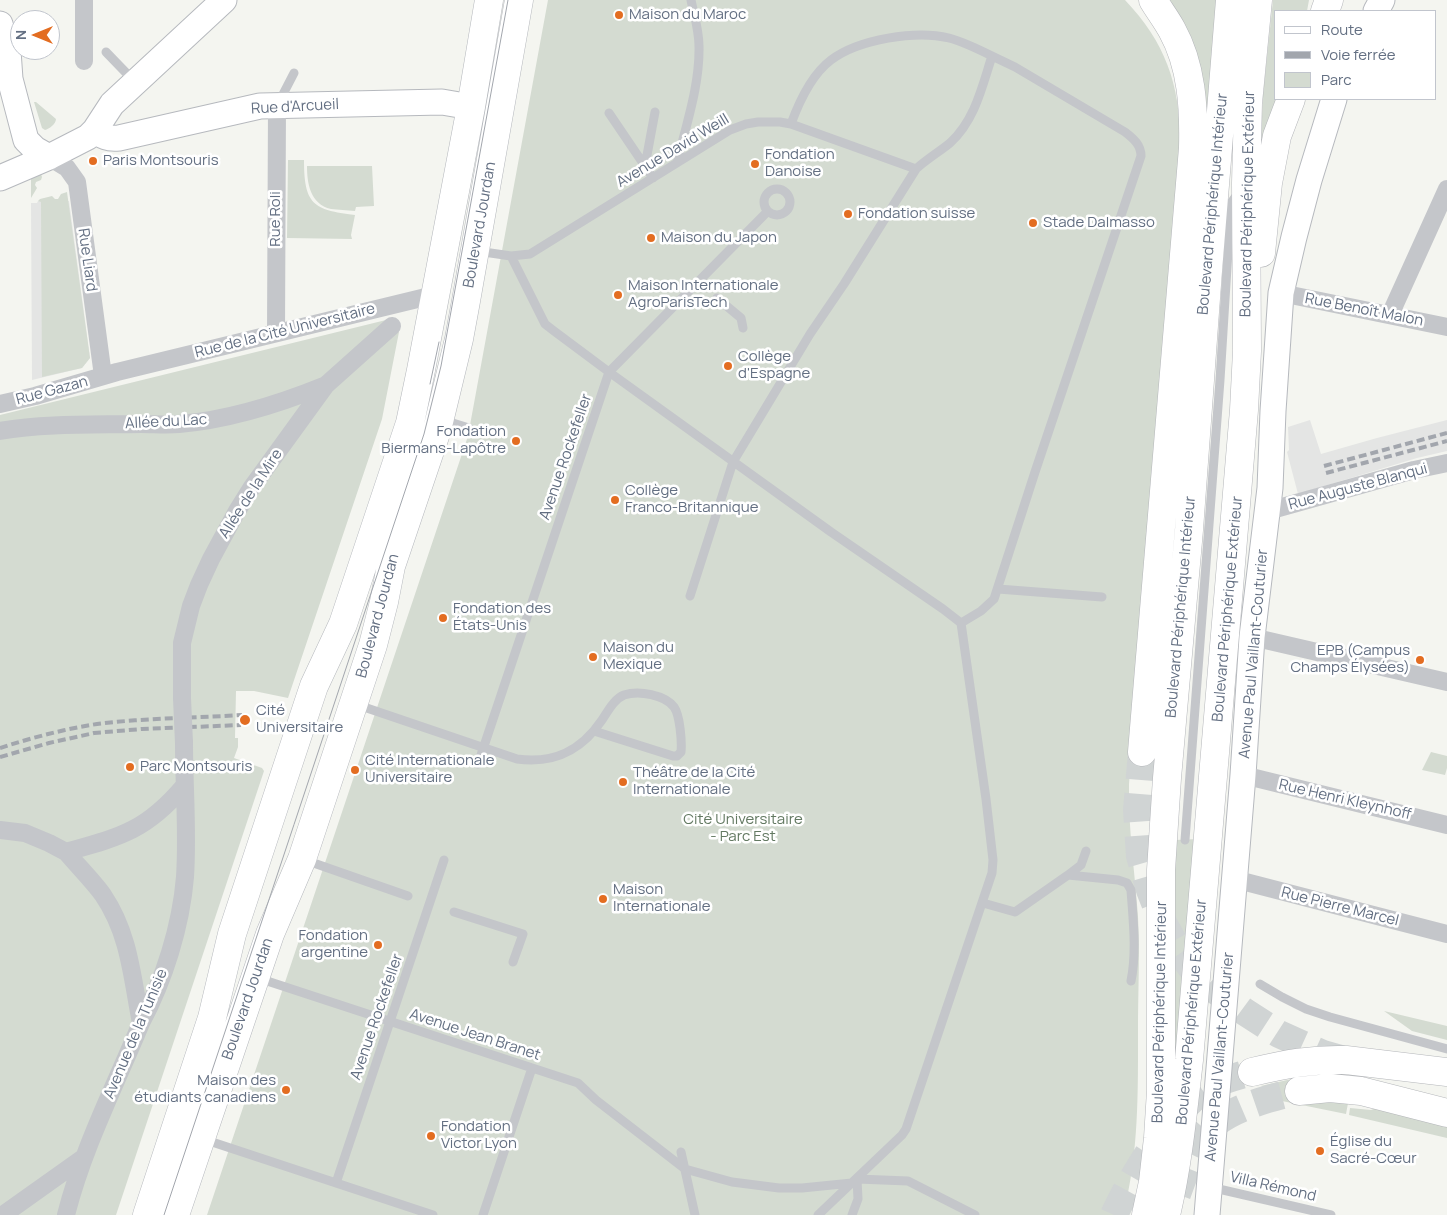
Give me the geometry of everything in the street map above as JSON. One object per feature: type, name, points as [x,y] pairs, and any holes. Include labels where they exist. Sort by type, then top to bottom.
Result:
[{"type":"main road","points":[[0,178],[49,157],[88,137],[95,130],[107,110],[224,0]]},
{"type":"main road","name":"Boulevard Jourdan","points":[[175,1215],[270,934],[302,859],[373,644],[391,566],[440,419],[459,339],[450,298],[471,107],[489,0]]},
{"type":"main road","name":"Boulevard Jourdan","points":[[147,1215],[212,1018],[232,934],[308,704],[314,686],[343,624],[410,423],[421,370],[450,298],[474,250],[519,0]]},
{"type":"main road","points":[[1142,752],[1194,119],[1192,94],[1181,50],[1172,30],[1153,0]]},
{"type":"main road","name":"Boulevard Périphérique Extérieur","points":[[1166,1215],[1181,1135],[1189,1060],[1236,526],[1247,351],[1245,288],[1248,103],[1258,0]]},
{"type":"main road","points":[[1170,417],[1214,99],[1229,13]]},
{"type":"main road","name":"Boulevard Périphérique Intérieur","points":[[1146,1215],[1153,1182],[1161,1091],[1161,870],[1167,778],[1189,530],[1229,13]]},
{"type":"main road","points":[[0,24],[8,51],[5,80],[26,140],[35,149],[49,157]]},
{"type":"main road","points":[[1247,351],[1257,287],[1268,183],[1277,136],[1291,100]]},
{"type":"main road","name":"Avenue Paul Vaillant-Couturier","points":[[1207,1215],[1252,637],[1271,476],[1273,410],[1281,293],[1309,180],[1334,100]]},
{"type":"main road","name":"Rue d'Arcueil","points":[[95,130],[103,137],[119,138],[253,107],[277,105],[442,102],[471,107]]},
{"type":"main road","points":[[1183,1215],[1198,1082],[1189,1060]]},
{"type":"main road","points":[[1252,1072],[1289,1063],[1346,1060],[1447,1072]]},
{"type":"main road","points":[[1299,1091],[1330,1088],[1361,1091],[1447,1114]]},
{"type":"street","points":[[84,0],[84,61]]},
{"type":"street","name":"Rue Roli","points":[[276,333],[277,105]]},
{"type":"street","name":"Rue Liard","points":[[49,157],[67,168],[77,182],[103,376]]},
{"type":"street","points":[[1390,315],[1447,189]]},
{"type":"street","name":"Rue Benoît Malon","points":[[1281,293],[1447,327]]},
{"type":"street","name":"Rue de la Cité Universitaire","points":[[103,376],[276,333],[450,298]]},
{"type":"street","name":"Allée de la Mire","points":[[182,698],[182,643],[186,625],[210,559],[236,511],[326,384],[392,326]]},
{"type":"street","name":"Rue Gazan","points":[[0,404],[62,389],[103,376]]},
{"type":"street","name":"Allée du Lac","points":[[0,431],[43,426],[178,424],[206,420],[234,415],[273,404],[326,384]]},
{"type":"street","name":"Rue Auguste Blanqui","points":[[1268,511],[1414,470],[1447,463]]},
{"type":"street","points":[[1252,637],[1447,682]]},
{"type":"street","name":"Avenue de la Tunisie","points":[[66,1215],[72,1188],[83,1158],[155,995],[174,938],[184,879],[186,853],[182,698]]},
{"type":"street","name":"Rue Henri Kleynhoff","points":[[1242,776],[1447,825]]},
{"type":"street","points":[[66,852],[111,840],[135,829],[156,815],[184,786]]},
{"type":"street","points":[[0,830],[25,833],[66,852],[102,893],[116,918],[128,949],[141,1023]]},
{"type":"street","name":"Rue Pierre Marcel","points":[[1234,879],[1447,934]]},
{"type":"street","points":[[3,1215],[83,1158]]},
{"type":"lane","points":[[677,163],[694,95],[699,55],[698,35],[691,0]]},
{"type":"lane","points":[[791,124],[809,86],[831,60],[865,44],[903,36],[937,36],[962,42],[1015,67],[1125,132],[1138,144],[1141,152],[1140,160],[998,589],[990,604],[981,612],[961,623]]},
{"type":"lane","points":[[106,52],[135,83]]},
{"type":"lane","points":[[690,596],[733,462],[807,340],[916,169],[950,142],[970,119],[992,56]]},
{"type":"lane","points":[[277,105],[294,73]]},
{"type":"lane","points":[[645,166],[656,112]]},
{"type":"lane","points":[[608,113],[653,178]]},
{"type":"lane","name":"Avenue David Weill","points":[[511,256],[530,254],[730,130],[746,124],[769,121],[791,124],[916,169]]},
{"type":"lane","points":[[1185,840],[1220,380],[1231,203],[1246,183]]},
{"type":"lane","name":"Avenue Rockefeller","points":[[478,764],[609,372],[768,212]]},
{"type":"lane","points":[[474,250],[511,256],[545,324],[733,462],[961,623],[994,860],[992,873],[906,1129],[818,1215]]},
{"type":"lane","points":[[717,298],[742,318],[743,328]]},
{"type":"lane","points":[[440,419],[469,428]]},
{"type":"lane","points":[[998,589],[1102,597]]},
{"type":"lane","points":[[353,704],[483,748],[515,764],[539,761],[568,753],[594,731],[614,702],[624,695],[636,693],[655,695],[670,703],[676,711],[681,739],[681,752],[677,756],[673,756],[594,731]]},
{"type":"lane","points":[[982,903],[1015,912],[1080,866],[1085,858],[1086,851]]},
{"type":"lane","points":[[302,859],[408,896]]},
{"type":"lane","name":"Avenue Rockefeller","points":[[336,1183],[444,860]]},
{"type":"lane","points":[[1068,875],[1118,880],[1130,886],[1134,948],[1131,980]]},
{"type":"lane","points":[[454,912],[522,934],[512,962]]},
{"type":"lane","name":"Avenue Jean Branet","points":[[256,977],[578,1083],[596,1100],[685,1169]]},
{"type":"lane","points":[[1260,984],[1306,1009],[1447,1049]]},
{"type":"lane","points":[[483,1215],[532,1068]]},
{"type":"lane","points":[[200,1138],[433,1215]]},
{"type":"lane","points":[[682,1152],[696,1215]]},
{"type":"lane","points":[[685,1169],[732,1182],[771,1187],[802,1188],[854,1181],[908,1181],[975,1215]]},
{"type":"lane","points":[[852,1215],[858,1199],[854,1181]]},
{"type":"lane","name":"Villa Rémond","points":[[1210,1187],[1331,1215]]},
{"type":"shaded area","points":[[38,201],[69,201],[90,358],[82,368],[32,380],[31,203],[37,203]]},
{"type":"shaded area","points":[[1310,420],[1321,454],[1447,420],[1447,451],[1417,458],[1298,494],[1287,452],[1289,450],[1288,427]]},
{"type":"green space","name":"Cité Universitaire - Parc Est","points":[[548,0],[1125,0],[1139,16],[1160,48],[1173,82],[1177,101],[1180,141],[1129,784],[1139,931],[1138,1076],[1135,1146],[1123,1215],[207,1215],[468,436]]},
{"type":"green space","points":[[1166,0],[1217,0],[1207,111],[1204,110]]},
{"type":"green space","points":[[1273,0],[1309,0],[1307,10],[1274,10],[1274,100],[1278,100],[1264,139],[1261,138],[1263,95]]},
{"type":"green space","points":[[34,102],[56,119],[54,124],[48,129],[42,128]]},
{"type":"green space","points":[[288,160],[304,160],[304,175],[309,195],[320,207],[355,215],[352,239],[287,238]]},
{"type":"green space","points":[[307,166],[372,166],[374,206],[356,207],[355,211],[331,209],[318,203],[309,186]]},
{"type":"green space","points":[[41,174],[41,180],[36,182],[37,188],[31,198],[31,178]]},
{"type":"green space","points":[[67,192],[90,358],[82,368],[42,377],[41,202],[38,201],[52,196],[58,199],[61,194]]},
{"type":"green space","name":"Parc Montsouris","points":[[386,320],[399,332],[382,419],[288,698],[254,691],[236,691],[235,738],[238,738],[238,747],[234,758],[262,768],[264,771],[116,1215],[0,1215],[0,415]]},
{"type":"green space","points":[[1431,752],[1447,756],[1445,775],[1422,770]]},
{"type":"green space","points":[[1198,839],[1179,1059],[1168,1056],[1175,840]]},
{"type":"green space","points":[[1384,1011],[1447,1026],[1447,1040],[1412,1031]]},
{"type":"green space","points":[[1296,1078],[1301,1105],[1277,1100],[1278,1093],[1261,1086]]},
{"type":"green space","points":[[1328,1102],[1348,1103],[1346,1114],[1301,1105]]},
{"type":"green space","points":[[1383,1105],[1447,1124],[1447,1138],[1349,1115],[1350,1108],[1371,1110]]},
{"type":"tunnel","points":[[1142,752],[1137,810],[1140,856],[1150,890],[1163,923],[1176,946],[1191,967],[1215,990],[1245,1012],[1279,1034],[1323,1054],[1344,1060]]},
{"type":"tunnel","points":[[1114,1215],[1142,1163],[1167,1127],[1181,1111],[1195,1097],[1209,1087],[1252,1072]]},
{"type":"tunnel","points":[[1177,1194],[1197,1145],[1207,1131],[1216,1123],[1226,1116],[1250,1105],[1299,1091]]},
{"type":"tram line","points":[[164,1215],[424,434],[441,366],[508,0]]},
{"type":"tram line","points":[[430,384],[439,342]]},
{"type":"railway","points":[[1324,466],[1447,433]]},
{"type":"railway","points":[[1326,473],[1447,441]]},
{"type":"railway","points":[[0,748],[72,728],[97,724],[151,719],[242,715]]},
{"type":"railway","points":[[0,757],[94,733],[241,725]]},
{"type":"place","name":"Maison du Maroc","points":[[619,15]]},
{"type":"place","name":"Paris Montsouris","points":[[93,161]]},
{"type":"place","name":"Fondation Danoise","points":[[755,164]]},
{"type":"place","name":"Fondation suisse","points":[[848,214]]},
{"type":"place","name":"Stade Dalmasso","points":[[1033,223]]},
{"type":"place","name":"Maison du Japon","points":[[651,238]]},
{"type":"place","name":"Maison Internationale AgroParisTech","points":[[618,295]]},
{"type":"place","name":"Collège d'Espagne","points":[[728,366]]},
{"type":"place","name":"Fondation Biermans-Lapôtre","points":[[516,441]]},
{"type":"place","name":"Collège Franco-Britannique","points":[[615,500]]},
{"type":"place","name":"Fondation des États-Unis","points":[[443,618]]},
{"type":"place","name":"Maison du Mexique","points":[[593,657]]},
{"type":"place","name":"EPB (Campus Champs Élysées)","points":[[1420,660]]},
{"type":"place","name":"Cité Universitaire","points":[[245,720]]},
{"type":"place","name":"Parc Montsouris","points":[[130,767]]},
{"type":"place","name":"Cité Internationale Universitaire","points":[[355,770]]},
{"type":"place","name":"Théâtre de la Cité Internationale","points":[[623,782]]},
{"type":"place","name":"Maison Internationale","points":[[603,899]]},
{"type":"place","name":"Fondation argentine","points":[[378,945]]},
{"type":"place","name":"Maison des étudiants canadiens","points":[[286,1090]]},
{"type":"place","name":"Fondation Victor Lyon","points":[[431,1136]]},
{"type":"place","name":"Église du Sacré-Cœur","points":[[1320,1151]]}]
